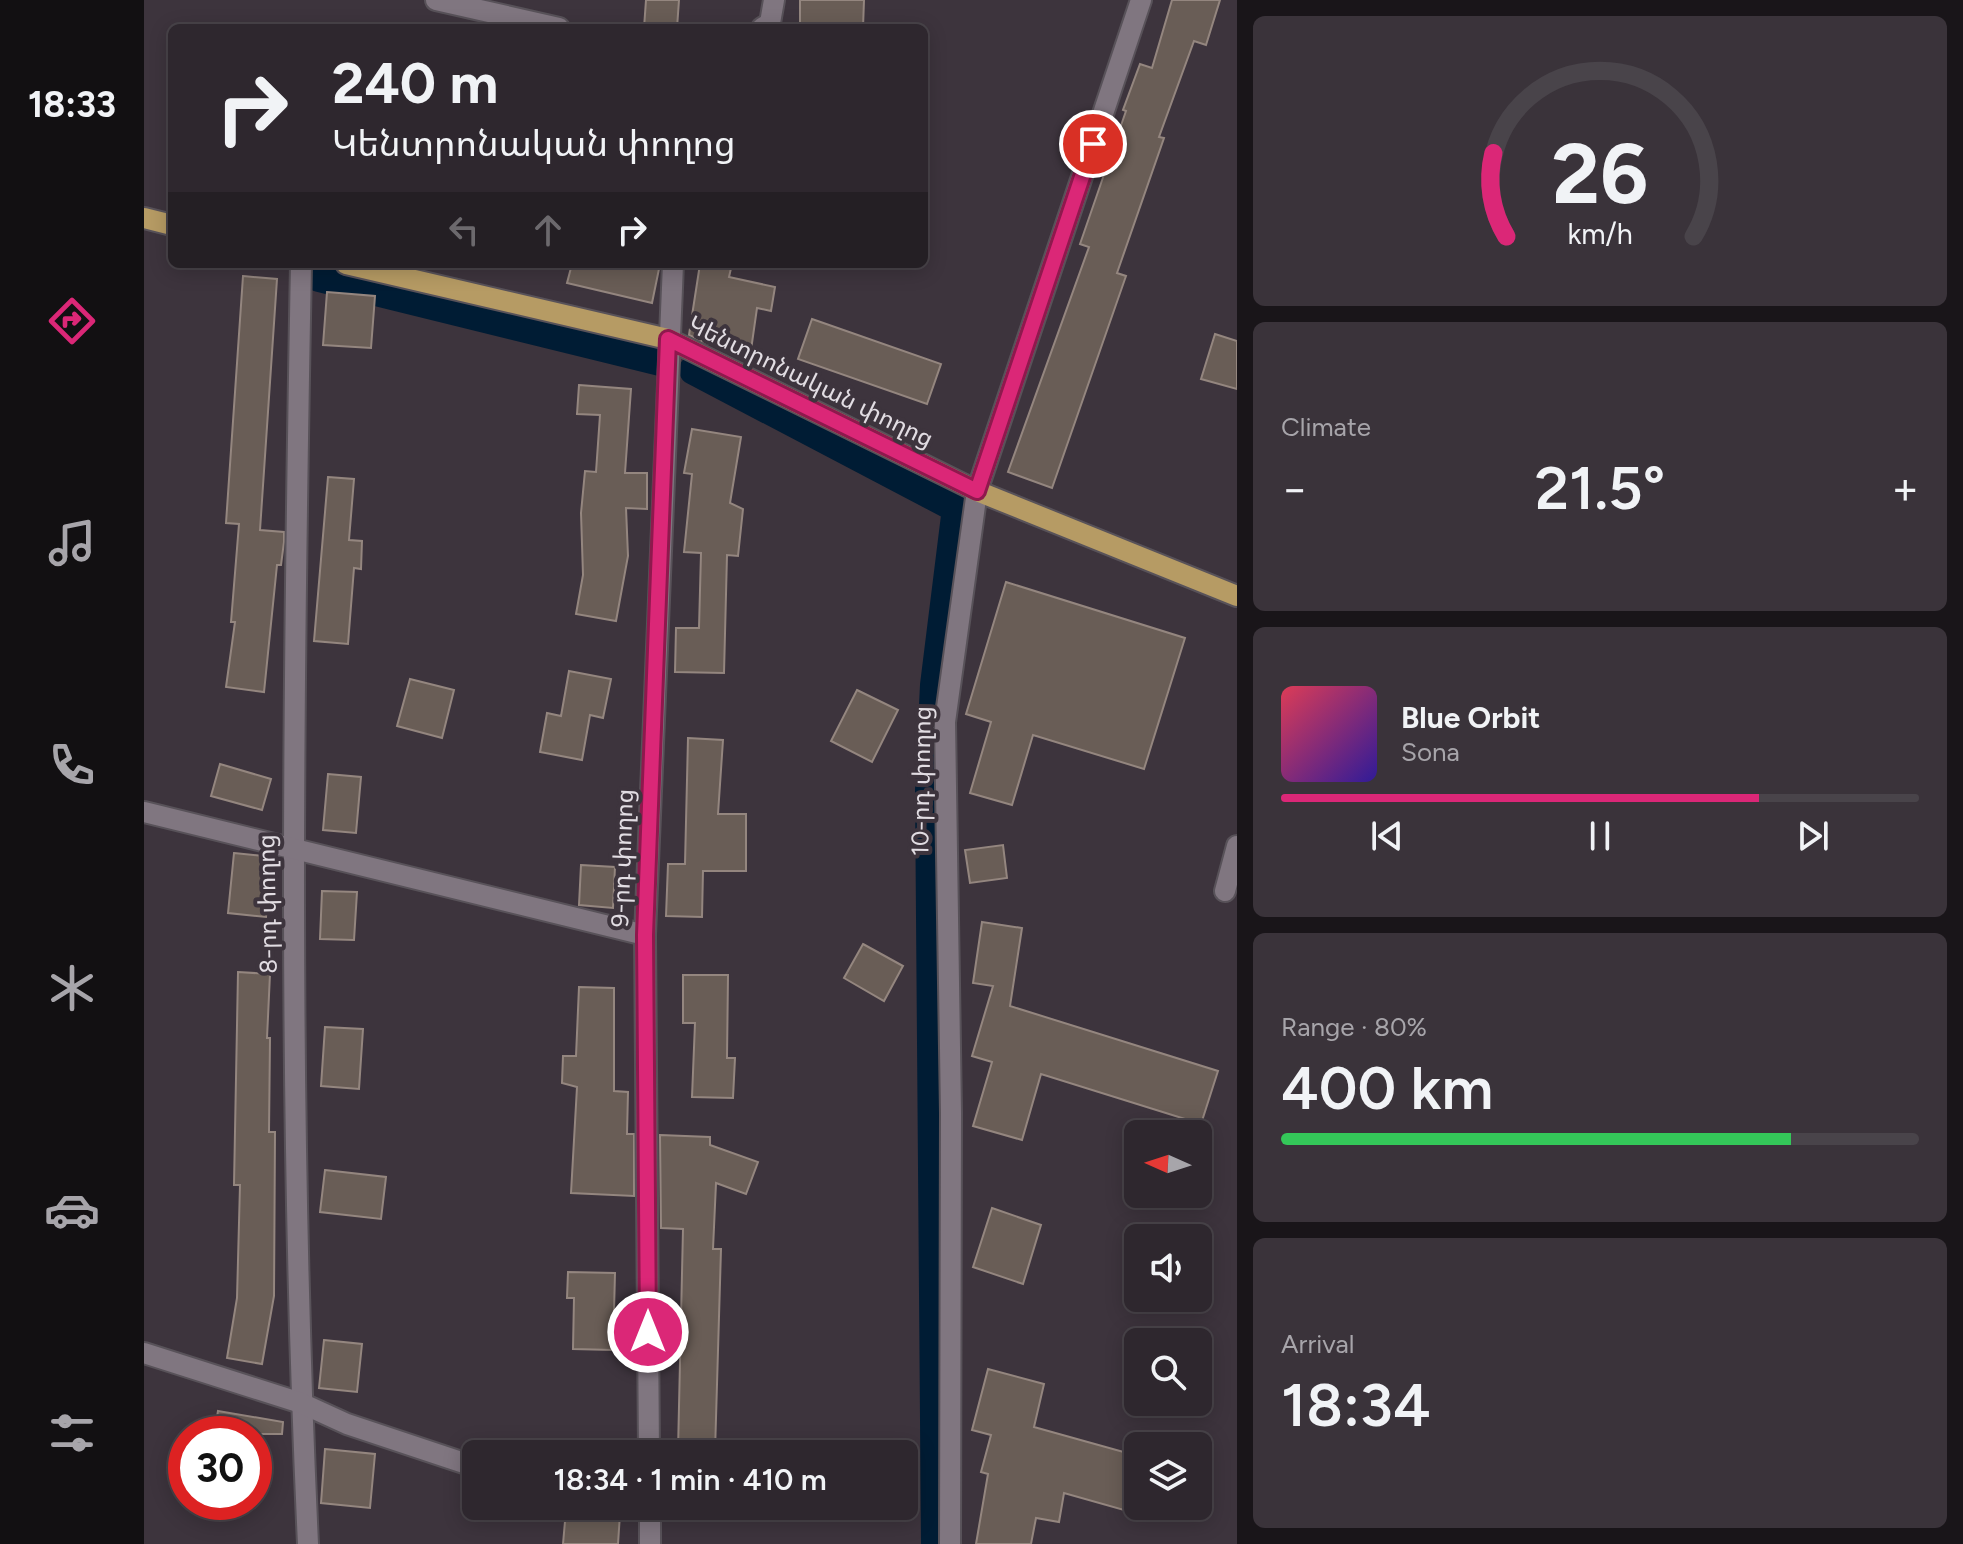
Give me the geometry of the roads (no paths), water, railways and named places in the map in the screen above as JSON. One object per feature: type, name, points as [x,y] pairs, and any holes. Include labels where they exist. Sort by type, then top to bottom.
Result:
[{"type":"main road","points":[[144,218],[168,224]]},
{"type":"main road","name":"Կենտրոնական փողոց","points":[[363,268],[668,339],[977,491],[1237,596]]},
{"type":"street","points":[[436,0],[541,24]]},
{"type":"street","points":[[768,24],[774,0]]},
{"type":"street","name":"10-րդ փողոց","points":[[950,1544],[951,1129],[945,722],[977,491],[1141,0]]},
{"type":"street","name":"8-րդ փողոց","points":[[301,268],[292,849],[301,1403],[308,1544]]},
{"type":"street","name":"9-րդ փողոց","points":[[649,1440],[645,935],[673,268]]},
{"type":"street","points":[[144,812],[645,935]]},
{"type":"street","points":[[1225,891],[1237,846]]},
{"type":"street","points":[[144,1353],[301,1403],[347,1424],[462,1462]]},
{"type":"street","points":[[650,1520],[650,1544]]},
{"type":"waterway","points":[[319,277],[660,361]]},
{"type":"waterway","points":[[694,370],[957,508],[935,685],[930,790],[936,1544]]}]
